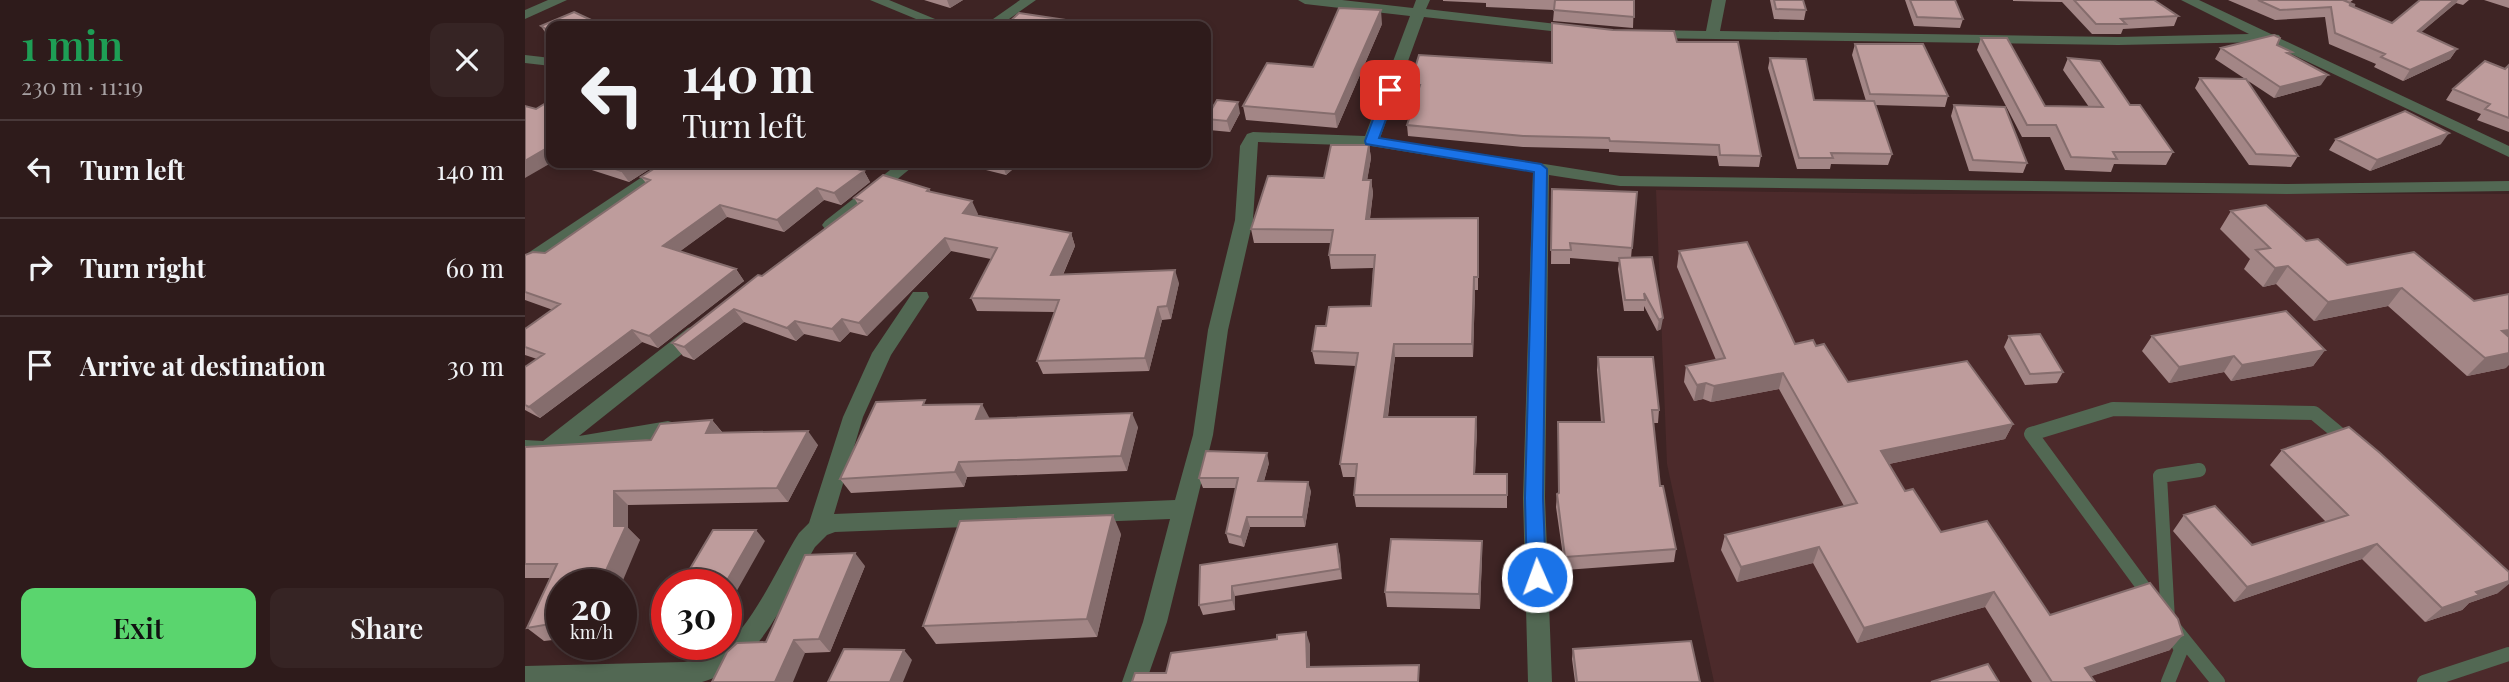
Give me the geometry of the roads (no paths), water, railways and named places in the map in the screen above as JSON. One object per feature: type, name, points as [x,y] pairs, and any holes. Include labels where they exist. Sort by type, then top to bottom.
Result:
[{"type":"street","points":[[525,15],[560,0]]},
{"type":"street","points":[[877,0],[932,21]]},
{"type":"street","points":[[998,21],[1029,0]]},
{"type":"street","points":[[1305,0],[1421,7],[1599,32]]},
{"type":"street","points":[[1712,35],[1719,0]]},
{"type":"street","points":[[2188,0],[2274,38],[2509,152]]},
{"type":"street","points":[[1371,141],[1421,7]]},
{"type":"street","points":[[1638,34],[2118,41],[2274,38]]},
{"type":"street","points":[[525,59],[546,61]]},
{"type":"street","points":[[1134,682],[1156,622],[1203,435],[1218,330],[1244,220],[1248,146],[1253,137],[1371,141],[1620,181],[2274,189],[2509,186]]},
{"type":"street","points":[[525,264],[667,168]]},
{"type":"street","points":[[814,239],[903,168]]},
{"type":"street","points":[[1540,682],[1534,498],[1541,169]]},
{"type":"street","points":[[525,678],[684,674],[705,671],[722,663],[747,639],[795,557],[819,528],[853,417],[882,353],[921,297]]},
{"type":"street","points":[[547,449],[707,323]]},
{"type":"street","points":[[525,449],[547,449],[668,429]]},
{"type":"street","points":[[819,528],[835,523],[1186,509]]},
{"type":"lane","points":[[2218,682],[2168,621],[2031,434],[2113,409],[2313,413],[2365,456]]},
{"type":"lane","points":[[2168,682],[2181,650],[2168,621],[2160,476],[2199,470]]},
{"type":"lane","points":[[2424,682],[2509,654]]}]
